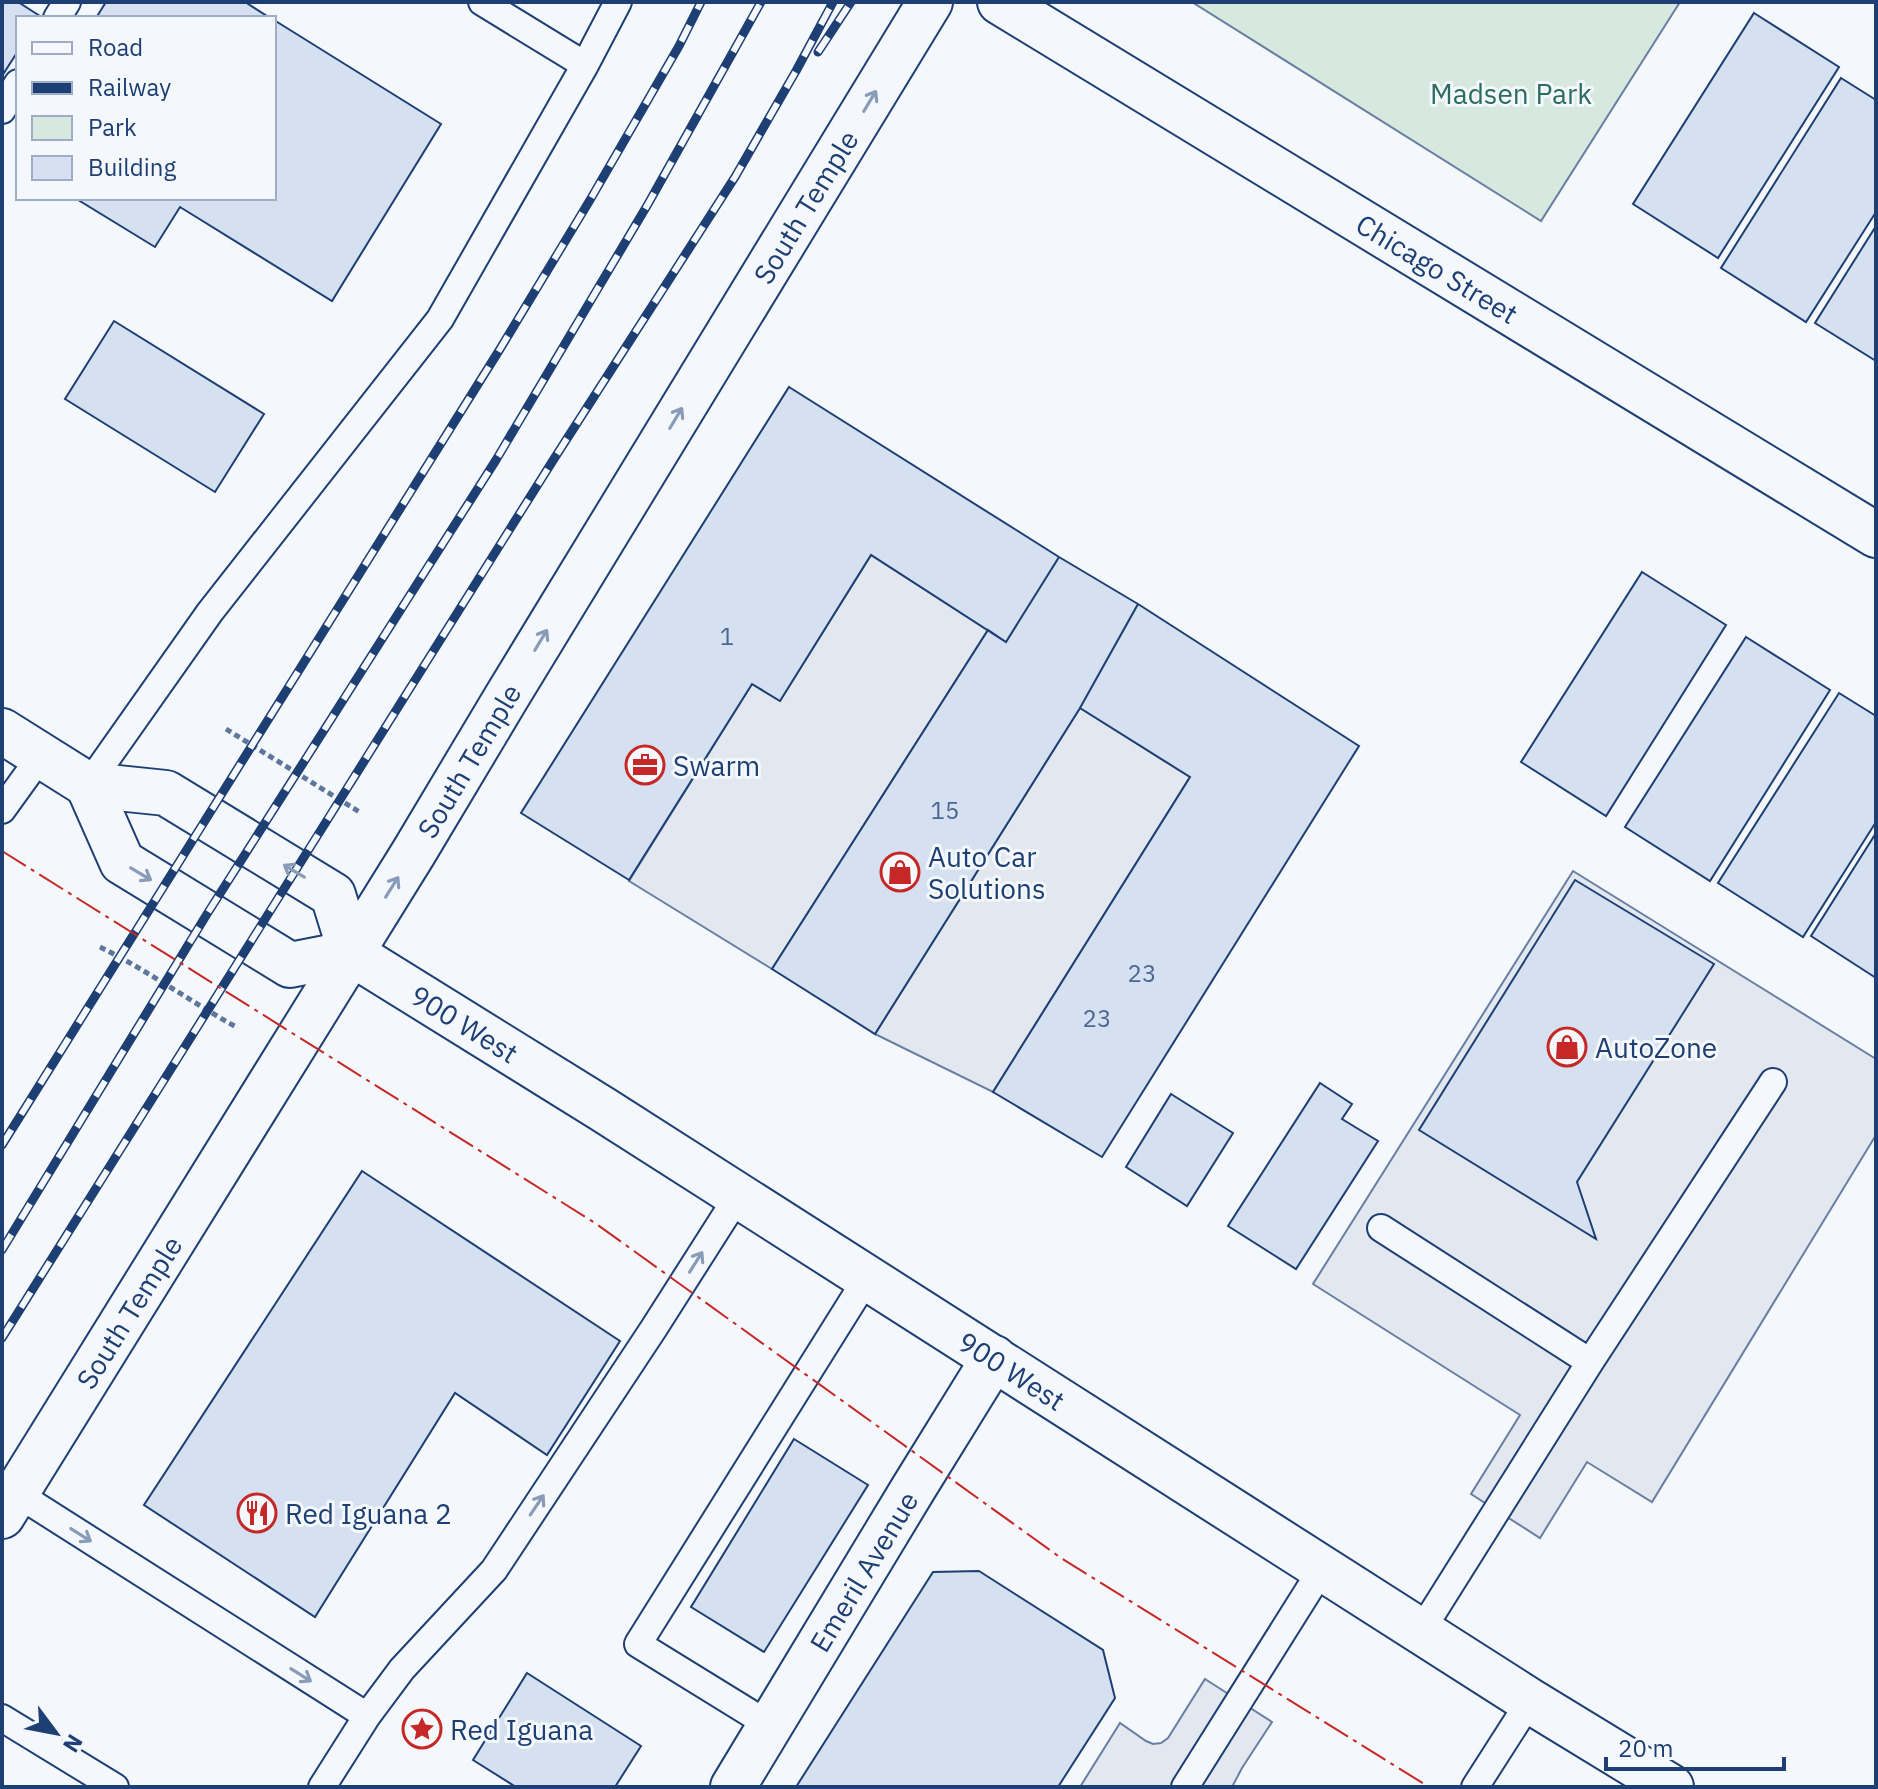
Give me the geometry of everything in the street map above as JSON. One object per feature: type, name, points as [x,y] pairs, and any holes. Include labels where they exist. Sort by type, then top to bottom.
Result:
[{"type":"street","name":"South Temple","points":[[9,1505],[351,953],[930,2]]},
{"type":"street","name":"Chicago Street","points":[[1000,2],[1876,535]]},
{"type":"street","points":[[2,731],[88,785],[166,793],[333,895],[351,953],[290,965],[122,862],[88,785]]},
{"type":"street","name":"900 West","points":[[351,953],[994,1358],[1530,1701],[1671,1787]]},
{"type":"street","name":"Emeril Avenue","points":[[733,1787],[994,1358]]},
{"type":"lane","points":[[482,2],[585,65]]},
{"type":"lane","points":[[88,785],[210,612],[440,319],[618,2]]},
{"type":"lane","points":[[2,110],[16,86]]},
{"type":"lane","points":[[2,810],[41,756]]},
{"type":"lane","points":[[1421,1631],[1590,1362],[1773,1082]]},
{"type":"lane","points":[[322,1787],[367,1716],[402,1669],[494,1570],[738,1196]]},
{"type":"lane","points":[[1381,1228],[1590,1362]]},
{"type":"lane","points":[[771,1726],[638,1644],[867,1278]]},
{"type":"lane","points":[[9,1505],[367,1716]]},
{"type":"lane","points":[[1185,1787],[1322,1569]]},
{"type":"lane","points":[[1475,1787],[1530,1701]]},
{"type":"lane","points":[[2,1718],[115,1787]]},
{"type":"path","points":[[226,729],[361,813]]},
{"type":"path","points":[[100,947],[238,1028]]},
{"type":"green space","name":"Madsen Park","points":[[1192,2],[1680,2],[1541,221]]},
{"type":"shaded area","points":[[871,555],[988,630],[772,969],[629,881],[752,684],[780,701]]},
{"type":"shaded area","points":[[1080,708],[1190,777],[993,1092],[875,1034]]},
{"type":"shaded area","points":[[1573,871],[1876,1059],[1876,1135],[1652,1502],[1587,1462],[1540,1538],[1471,1494],[1520,1415],[1313,1284]]},
{"type":"shaded area","points":[[1205,1679],[1272,1722],[1232,1787],[1080,1787],[1120,1723],[1146,1741],[1161,1743],[1168,1738]]},
{"type":"building","points":[[2,2],[18,2],[40,16],[16,16],[16,54],[2,76]]},
{"type":"building","points":[[106,2],[245,2],[267,16],[97,16]]},
{"type":"building","points":[[1754,13],[1839,67],[1718,258],[1633,204]]},
{"type":"building","points":[[276,21],[441,124],[332,301],[180,207],[155,247],[78,200],[276,200]]},
{"type":"building","points":[[1841,78],[1876,100],[1876,212],[1806,322],[1721,268]]},
{"type":"building","points":[[1876,226],[1876,361],[1815,323]]},
{"type":"building","points":[[114,321],[264,414],[215,492],[65,399]]},
{"type":"building","points":[[789,387],[1059,557],[1006,642],[871,555],[780,701],[752,684],[629,880],[521,813]]},
{"type":"building","points":[[1059,557],[1138,604],[1080,708],[875,1034],[772,969],[988,630],[1006,642]]},
{"type":"building","points":[[1642,572],[1726,625],[1606,816],[1521,762]]},
{"type":"building","points":[[1138,604],[1359,746],[1102,1157],[993,1092],[1190,777],[1080,708]]},
{"type":"building","points":[[1746,637],[1830,690],[1710,881],[1625,827]]},
{"type":"building","points":[[1839,693],[1876,716],[1876,822],[1803,937],[1718,883]]},
{"type":"building","points":[[1876,833],[1876,978],[1811,936]]},
{"type":"building","name":"AutoZone","points":[[1575,880],[1714,964],[1577,1182],[1596,1239],[1419,1130]]},
{"type":"building","points":[[1320,1083],[1352,1104],[1342,1119],[1378,1141],[1296,1269],[1228,1226]]},
{"type":"building","points":[[1171,1094],[1233,1133],[1187,1206],[1126,1167]]},
{"type":"building","points":[[362,1171],[620,1341],[547,1455],[455,1393],[315,1617],[144,1505]]},
{"type":"building","points":[[794,1439],[868,1485],[764,1652],[691,1607]]},
{"type":"building","points":[[979,1571],[1103,1650],[1115,1698],[1058,1787],[796,1787],[933,1572]]},
{"type":"building","points":[[527,1673],[641,1746],[615,1787],[516,1787],[473,1760]]},
{"type":"railway","points":[[2,1145],[500,349],[590,200],[701,2]]},
{"type":"railway","points":[[2,1250],[207,914],[496,460],[648,204],[761,2]]},
{"type":"railway","points":[[2,1338],[552,462],[735,177],[833,2]]},
{"type":"railway","points":[[818,52],[851,2]]},
{"type":"power","points":[[2,851],[595,1223],[1061,1558],[1429,1787]]},
{"type":"place","name":"Swarm","points":[[645,765]]},
{"type":"place","name":"Auto Car Solutions","points":[[900,872]]},
{"type":"place","name":"AutoZone","points":[[1567,1047]]},
{"type":"place","name":"Red Iguana 2","points":[[257,1513]]},
{"type":"place","name":"Red Iguana","points":[[422,1729]]}]
